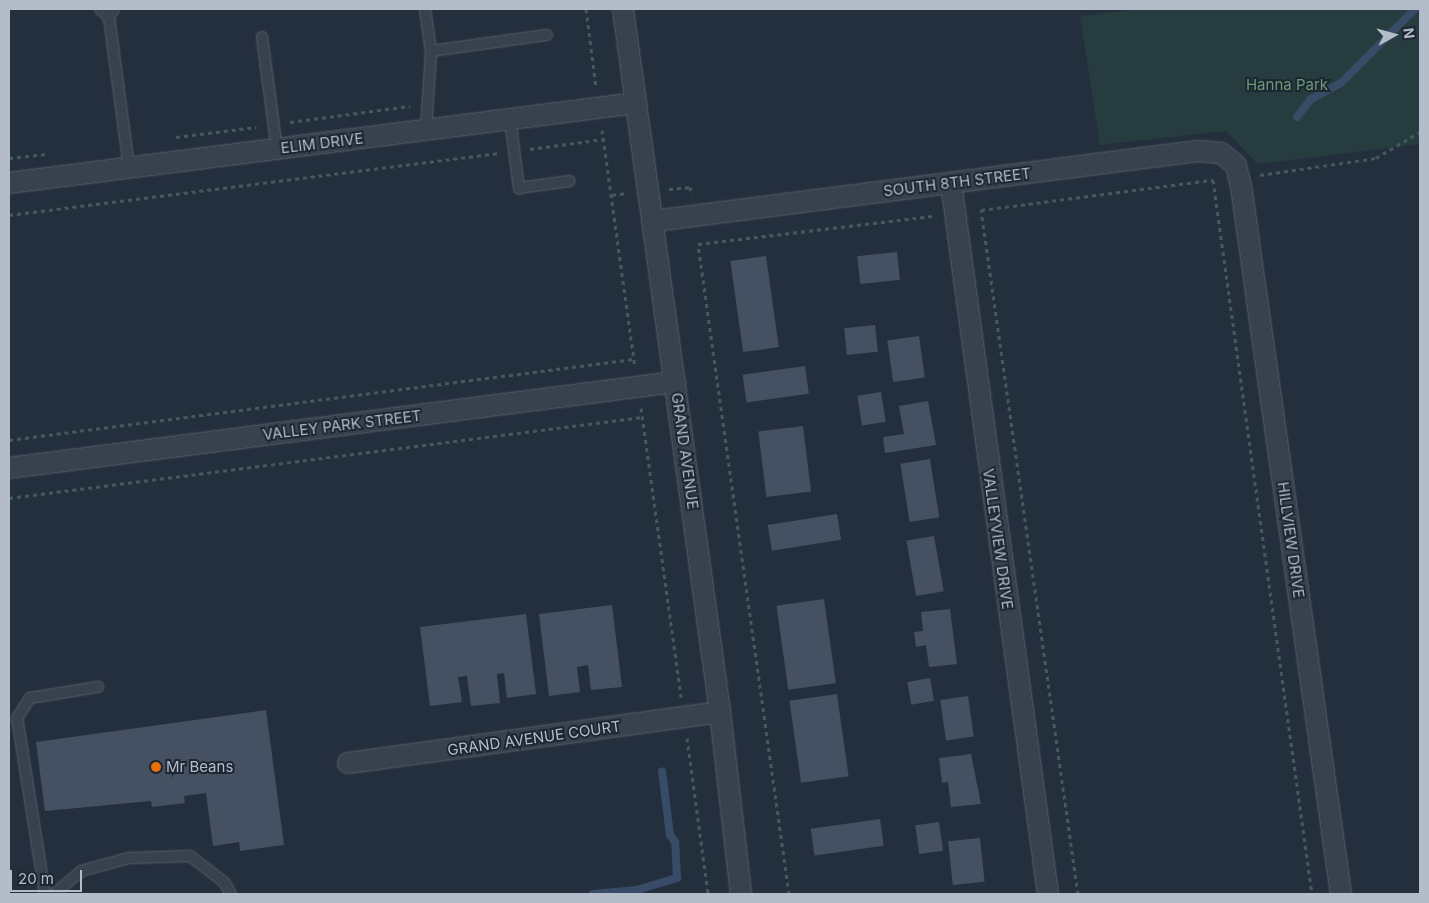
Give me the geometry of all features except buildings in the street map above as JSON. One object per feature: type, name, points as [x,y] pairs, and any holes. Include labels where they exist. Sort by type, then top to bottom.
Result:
[{"type":"street","name":"GRAND AVENUE","points":[[623,9],[654,221],[720,712],[741,894]]},
{"type":"street","name":"ELIM DRIVE","points":[[9,183],[636,103]]},
{"type":"street","name":"SOUTH 8TH STREET","points":[[654,221],[1198,151],[1221,153],[1236,164],[1240,182]]},
{"type":"street","name":"HILLVIEW DRIVE","points":[[1240,182],[1341,894]]},
{"type":"street","name":"VALLEYVIEW DRIVE","points":[[951,183],[1048,894]]},
{"type":"street","name":"VALLEY PARK STREET","points":[[9,468],[675,382]]},
{"type":"street","name":"GRAND AVENUE COURT","points":[[348,763],[720,712]]},
{"type":"lane","points":[[100,9],[112,13],[129,167]]},
{"type":"lane","points":[[425,9],[431,51],[426,129]]},
{"type":"lane","points":[[262,36],[277,148]]},
{"type":"lane","points":[[431,51],[547,36]]},
{"type":"lane","points":[[510,119],[519,188],[570,181]]},
{"type":"lane","points":[[45,894],[17,718],[30,698],[98,688]]},
{"type":"lane","points":[[54,894],[81,871],[129,858],[190,856],[224,882],[231,894]]},
{"type":"path","points":[[586,9],[597,95]]},
{"type":"path","points":[[166,138],[428,104]]},
{"type":"path","points":[[602,130],[636,370]]},
{"type":"path","points":[[1240,182],[1376,158],[1420,132]]},
{"type":"path","points":[[9,214],[604,139]]},
{"type":"path","points":[[9,158],[48,154]]},
{"type":"path","points":[[1078,894],[981,210],[1213,180],[1312,894]]},
{"type":"path","points":[[666,189],[690,187],[692,200]]},
{"type":"path","points":[[612,195],[635,192]]},
{"type":"path","points":[[789,894],[698,244],[934,215],[935,225]]},
{"type":"path","points":[[9,440],[634,359]]},
{"type":"path","points":[[641,408],[708,894]]},
{"type":"path","points":[[9,498],[642,417]]},
{"type":"green space","name":"Hanna Park","points":[[1139,9],[1420,9],[1420,144],[1258,164],[1226,131],[1100,145],[1080,16]]},
{"type":"waterway","points":[[1297,117],[1311,99],[1341,83],[1415,9]]},
{"type":"waterway","points":[[593,894],[637,890],[677,878],[675,842],[670,835],[662,771]]},
{"type":"place","name":"Mr Beans","points":[[156,767]]}]
